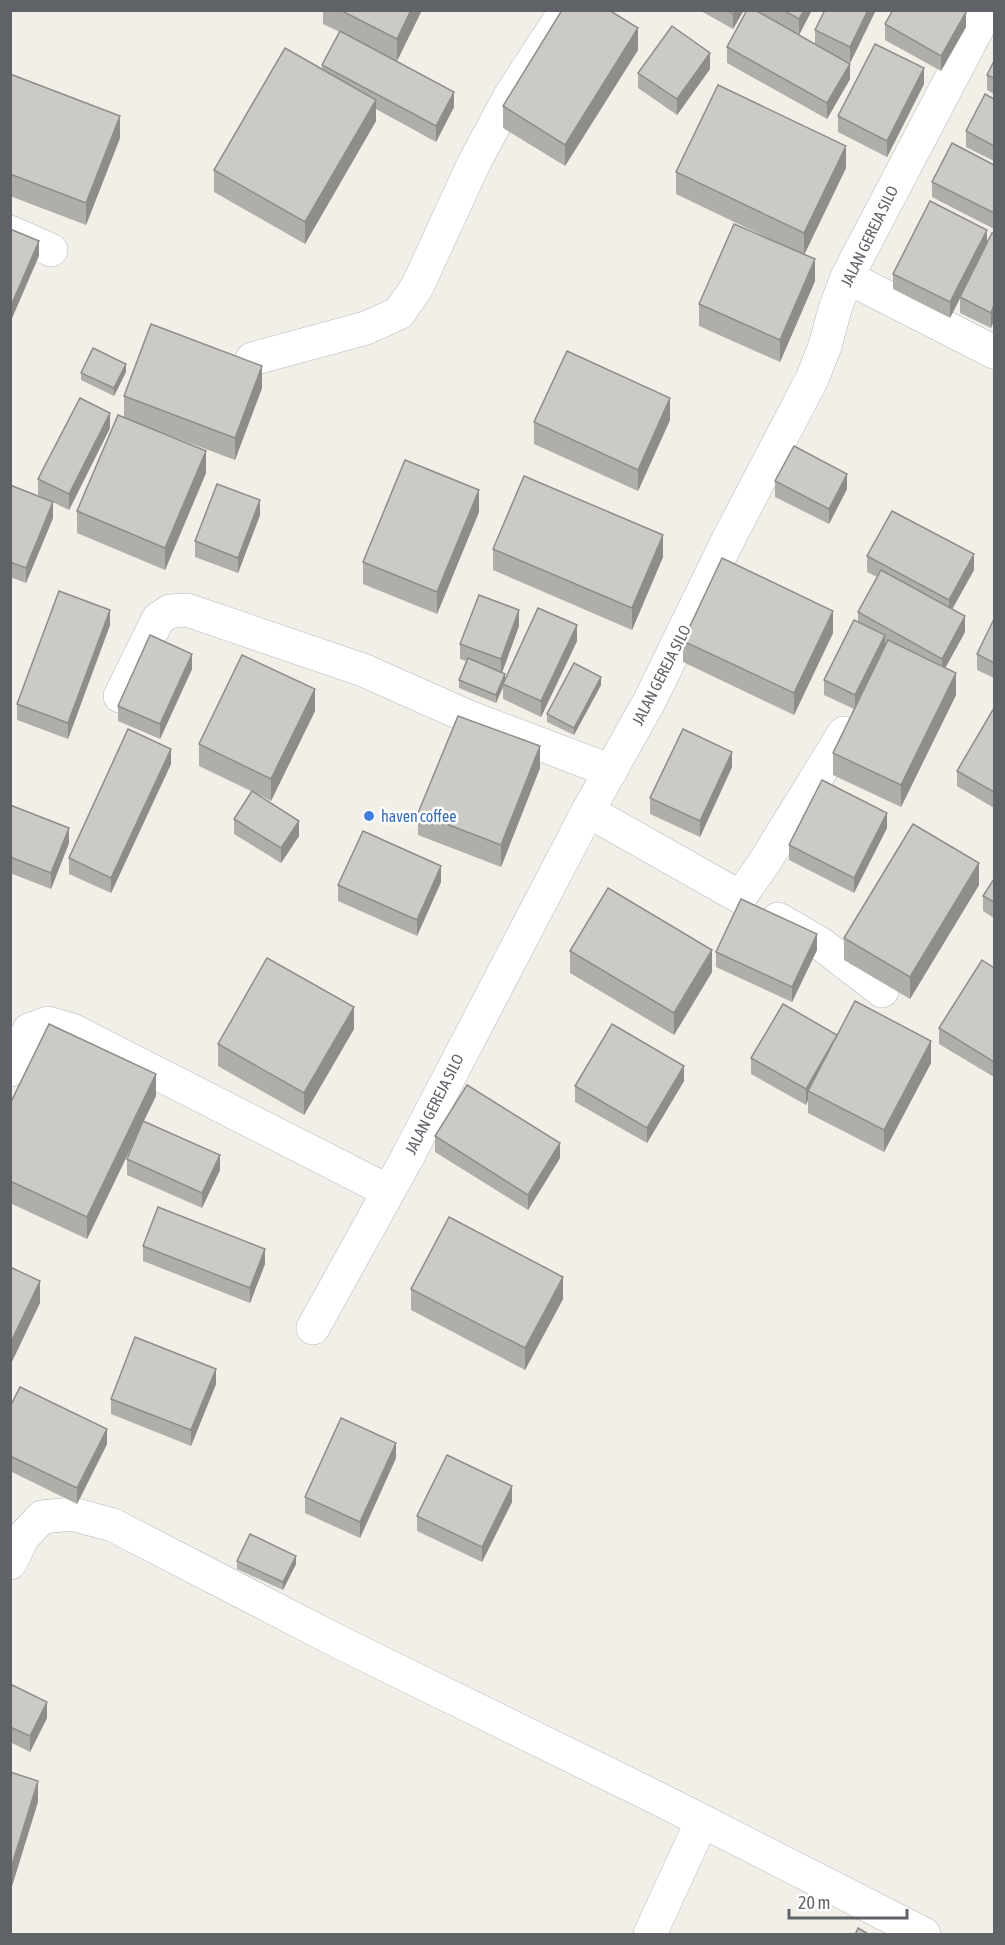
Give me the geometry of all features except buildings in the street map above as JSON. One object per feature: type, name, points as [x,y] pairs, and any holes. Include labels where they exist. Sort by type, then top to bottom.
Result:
[{"type":"street","points":[[252,359],[366,328],[399,313],[417,287],[474,163],[510,96],[566,10]]},
{"type":"street","name":"JALAN GEREJA SILO","points":[[313,1328],[388,1191],[588,811],[650,700],[728,540],[812,379],[847,277],[983,12]]},
{"type":"street","points":[[10,232],[51,250]]},
{"type":"street","points":[[847,277],[994,351]]},
{"type":"street","points":[[120,696],[158,619],[170,611],[187,610],[363,670],[471,718],[611,771]]},
{"type":"street","points":[[740,897],[764,863],[844,733]]},
{"type":"street","points":[[588,811],[821,944],[882,991]]},
{"type":"street","points":[[10,1071],[28,1030],[48,1023],[72,1030],[388,1191]]},
{"type":"street","points":[[10,1563],[23,1537],[42,1517],[72,1514],[112,1525],[341,1643],[702,1821],[924,1935]]},
{"type":"street","points":[[650,1935],[702,1821]]},
{"type":"place","name":"haven coffee","points":[[369,816]]}]
